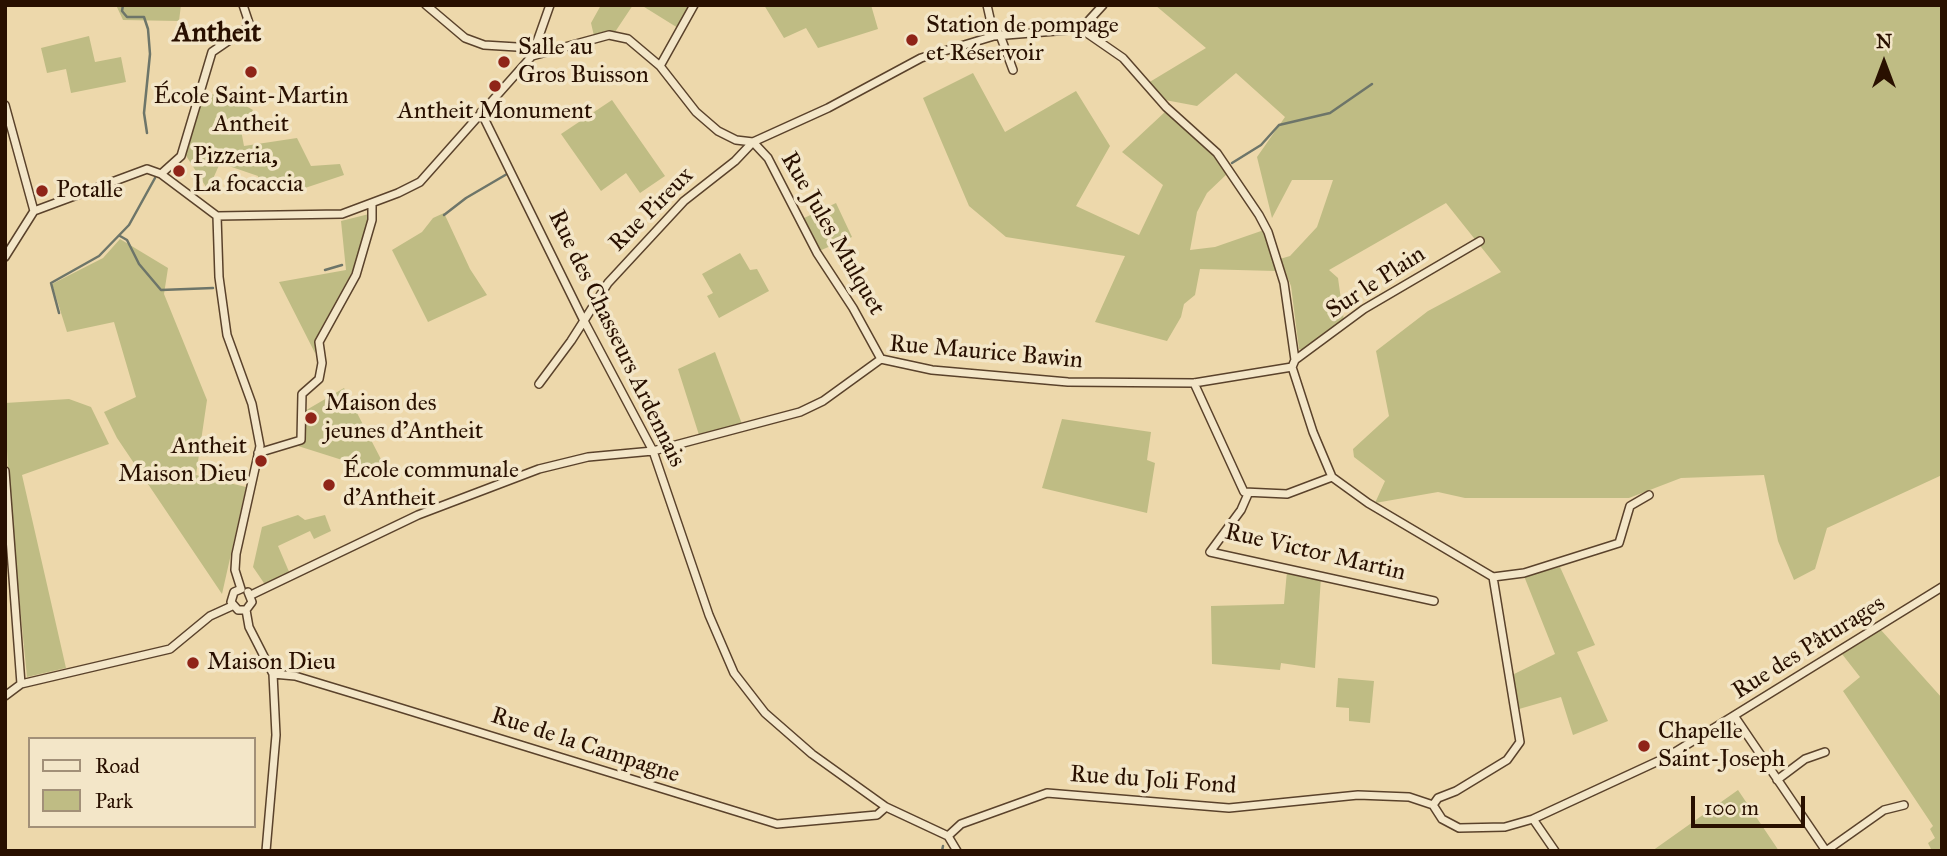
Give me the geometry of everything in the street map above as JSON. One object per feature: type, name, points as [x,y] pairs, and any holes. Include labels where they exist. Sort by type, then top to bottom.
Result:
[{"type":"street","points":[[161,174],[181,156],[212,52],[250,26],[243,5]]},
{"type":"street","points":[[426,5],[465,38],[484,45],[517,47],[532,56]]},
{"type":"street","points":[[5,257],[34,211],[119,176],[146,169],[161,174],[217,216],[342,214],[421,182],[532,56],[550,5]]},
{"type":"street","points":[[660,66],[694,5]]},
{"type":"street","points":[[987,5],[1013,70]]},
{"type":"street","points":[[1081,29],[1104,5]]},
{"type":"street","points":[[753,142],[828,108],[902,66],[997,35],[1081,29],[1123,58],[1166,107],[1217,153],[1259,215],[1268,232],[1284,283],[1294,363],[1312,432],[1332,477],[1368,503],[1493,577],[1524,573],[1619,543],[1630,506],[1649,495]]},
{"type":"street","name":"Rue Jules Mulquet","points":[[532,56],[610,35],[628,39],[660,66],[696,112],[718,131],[736,140],[753,142],[768,158],[810,241],[853,308],[881,359]]},
{"type":"street","points":[[5,105],[34,211]]},
{"type":"street","name":"Rue des Chasseurs Ardennais","points":[[481,112],[583,318],[653,451],[709,615],[734,673],[776,724],[886,807]]},
{"type":"street","name":"Rue Pireux","points":[[539,384],[571,341],[583,318],[608,283],[684,201],[735,161],[753,142]]},
{"type":"street","points":[[258,453],[301,440],[302,394],[319,379],[322,371],[318,342],[356,275],[372,220],[372,204]]},
{"type":"street","points":[[217,216],[219,278],[226,335],[258,423],[258,453],[236,554],[235,570],[241,589],[251,595],[252,602],[246,610],[248,627],[273,674],[275,735],[266,851]]},
{"type":"street","name":"Sur le Plain","points":[[1294,363],[1364,309],[1480,241]]},
{"type":"street","name":"Rue Maurice Bawin","points":[[251,595],[418,515],[539,469],[588,457],[653,451],[800,412],[823,401],[881,359],[932,370],[1068,382],[1194,383],[1294,363]]},
{"type":"street","name":"Rue Victor Martin","points":[[1194,383],[1239,482],[1248,494]]},
{"type":"street","points":[[5,471],[21,684]]},
{"type":"street","name":"Rue Victor Martin","points":[[1248,494],[1287,494],[1332,477]]},
{"type":"street","name":"Rue Victor Martin","points":[[1248,494],[1241,510],[1210,552],[1434,601]]},
{"type":"street","points":[[1433,805],[1438,798],[1456,791],[1507,760],[1520,742],[1493,577]]},
{"type":"street","name":"Rue des Pâturages","points":[[1433,805],[1442,819],[1459,828],[1505,827],[1533,819],[1667,757],[1735,718],[1942,587]]},
{"type":"street","points":[[232,606],[232,595],[241,589]]},
{"type":"street","points":[[232,606],[238,610],[246,610]]},
{"type":"street","points":[[5,696],[21,684],[170,649],[210,616],[232,606]]},
{"type":"street","name":"Rue de la Campagne","points":[[273,674],[295,676],[370,698],[777,824],[877,815],[886,807]]},
{"type":"street","points":[[1735,718],[1826,851],[1884,810],[1904,804]]},
{"type":"street","points":[[1777,780],[1805,759],[1825,752]]},
{"type":"street","name":"Rue du Joli Fond","points":[[948,836],[961,824],[1047,793],[1229,808],[1358,795],[1409,797],[1433,805]]},
{"type":"street","points":[[886,807],[948,836],[957,851]]},
{"type":"street","points":[[1533,819],[1555,851]]},
{"type":"green space","points":[[116,5],[181,5],[179,21],[123,20]]},
{"type":"green space","points":[[601,5],[633,5],[615,32],[594,36],[591,23]]},
{"type":"green space","points":[[641,5],[691,5],[678,28]]},
{"type":"green space","points":[[764,5],[871,5],[878,29],[818,48],[806,28],[784,38]]},
{"type":"green space","points":[[1155,5],[1942,5],[1942,475],[1827,528],[1815,569],[1794,580],[1778,541],[1764,475],[1681,478],[1629,498],[1465,498],[1438,492],[1375,503],[1385,481],[1354,457],[1353,449],[1389,416],[1376,351],[1428,311],[1501,272],[1446,203],[1329,270],[1338,278],[1344,321],[1306,351],[1299,349],[1291,286],[1280,259],[1290,256],[1317,227],[1333,180],[1292,180],[1272,218],[1257,157],[1285,117],[1236,73],[1197,106],[1165,100],[1148,83],[1206,48]]},
{"type":"green space","points":[[89,36],[95,62],[121,57],[126,82],[71,93],[66,69],[47,73],[41,48]]},
{"type":"green space","points":[[973,73],[1005,132],[1076,91],[1110,146],[1076,206],[1139,235],[1163,185],[1122,152],[1166,111],[1205,146],[1228,173],[1207,193],[1197,212],[1190,250],[1215,247],[1264,230],[1276,271],[1200,269],[1195,295],[1184,304],[1181,317],[1167,341],[1095,322],[1125,256],[1006,237],[969,206],[923,98]]},
{"type":"green space","points":[[204,92],[239,102],[253,110],[241,130],[244,146],[297,138],[311,166],[340,164],[344,175],[302,189],[257,189],[258,176],[220,163],[208,190],[185,154]]},
{"type":"green space","points":[[612,100],[665,176],[640,193],[626,173],[601,191],[561,134]]},
{"type":"green space","points":[[836,203],[852,237],[819,251],[802,219]]},
{"type":"green space","points":[[444,213],[470,269],[487,295],[428,322],[392,250],[422,232],[433,218]]},
{"type":"green space","points":[[369,214],[357,263],[319,332],[315,353],[279,282],[346,270],[341,221]]},
{"type":"green space","points":[[120,239],[168,268],[164,294],[207,400],[196,475],[246,487],[222,594],[117,438],[104,412],[136,397],[114,322],[67,332],[52,284],[103,258]]},
{"type":"green space","points":[[740,253],[750,270],[757,269],[769,291],[719,318],[707,296],[713,293],[702,274]]},
{"type":"green space","points":[[715,352],[742,424],[699,435],[678,369]]},
{"type":"green space","points":[[344,388],[384,465],[377,471],[298,446],[303,412]]},
{"type":"green space","points":[[69,399],[91,407],[109,444],[22,475],[66,668],[27,677],[9,495],[5,403]]},
{"type":"green space","points":[[1062,419],[1151,432],[1147,460],[1155,463],[1147,513],[1042,488]]},
{"type":"green space","points":[[298,515],[305,520],[325,515],[331,531],[314,539],[310,531],[278,546],[290,574],[266,586],[253,567],[262,527]]},
{"type":"green space","points":[[1560,567],[1595,645],[1577,652],[1608,721],[1573,735],[1561,697],[1519,709],[1512,675],[1555,654],[1524,576]]},
{"type":"green space","points":[[1287,571],[1321,577],[1315,668],[1281,663],[1280,670],[1212,664],[1211,606],[1284,604]]},
{"type":"green space","points":[[1881,630],[1942,698],[1942,851],[1932,851],[1928,843],[1935,838],[1930,829],[1933,826],[1843,691],[1860,677],[1842,654]]},
{"type":"green space","points":[[1338,678],[1374,681],[1370,723],[1349,721],[1349,708],[1336,707]]},
{"type":"green space","points":[[1738,790],[1779,851],[1652,851]]},
{"type":"waterway","points":[[123,5],[122,11],[127,17],[144,17],[148,29],[150,54],[144,113],[147,133]]},
{"type":"waterway","points":[[1232,163],[1261,145],[1279,125],[1330,113],[1372,84]]},
{"type":"waterway","points":[[444,215],[466,198],[507,174]]},
{"type":"waterway","points":[[59,313],[51,283],[99,256],[129,225],[155,178]]},
{"type":"waterway","points":[[120,236],[127,240],[139,264],[161,290],[213,288]]},
{"type":"waterway","points":[[325,270],[342,265]]},
{"type":"waterway","points":[[942,851],[943,846]]},
{"type":"place","name":"Station de pompage et Réservoir","points":[[912,40]]},
{"type":"place","name":"Salle au Gros Buisson","points":[[504,62]]},
{"type":"place","name":"École Saint-Martin Antheit","points":[[251,72]]},
{"type":"place","name":"Antheit Monument","points":[[495,86]]},
{"type":"place","name":"Pizzeria, La focaccia","points":[[179,171]]},
{"type":"place","name":"Potalle","points":[[42,191]]},
{"type":"place","name":"Maison des jeunes d'Antheit","points":[[311,418]]},
{"type":"place","name":"Antheit Maison Dieu","points":[[261,461]]},
{"type":"place","name":"École communale d'Antheit","points":[[329,485]]},
{"type":"place","name":"Maison Dieu","points":[[193,663]]},
{"type":"place","name":"Chapelle Saint-Joseph","points":[[1644,746]]},
{"type":"district","name":"Antheit","points":[[217,34]]}]
